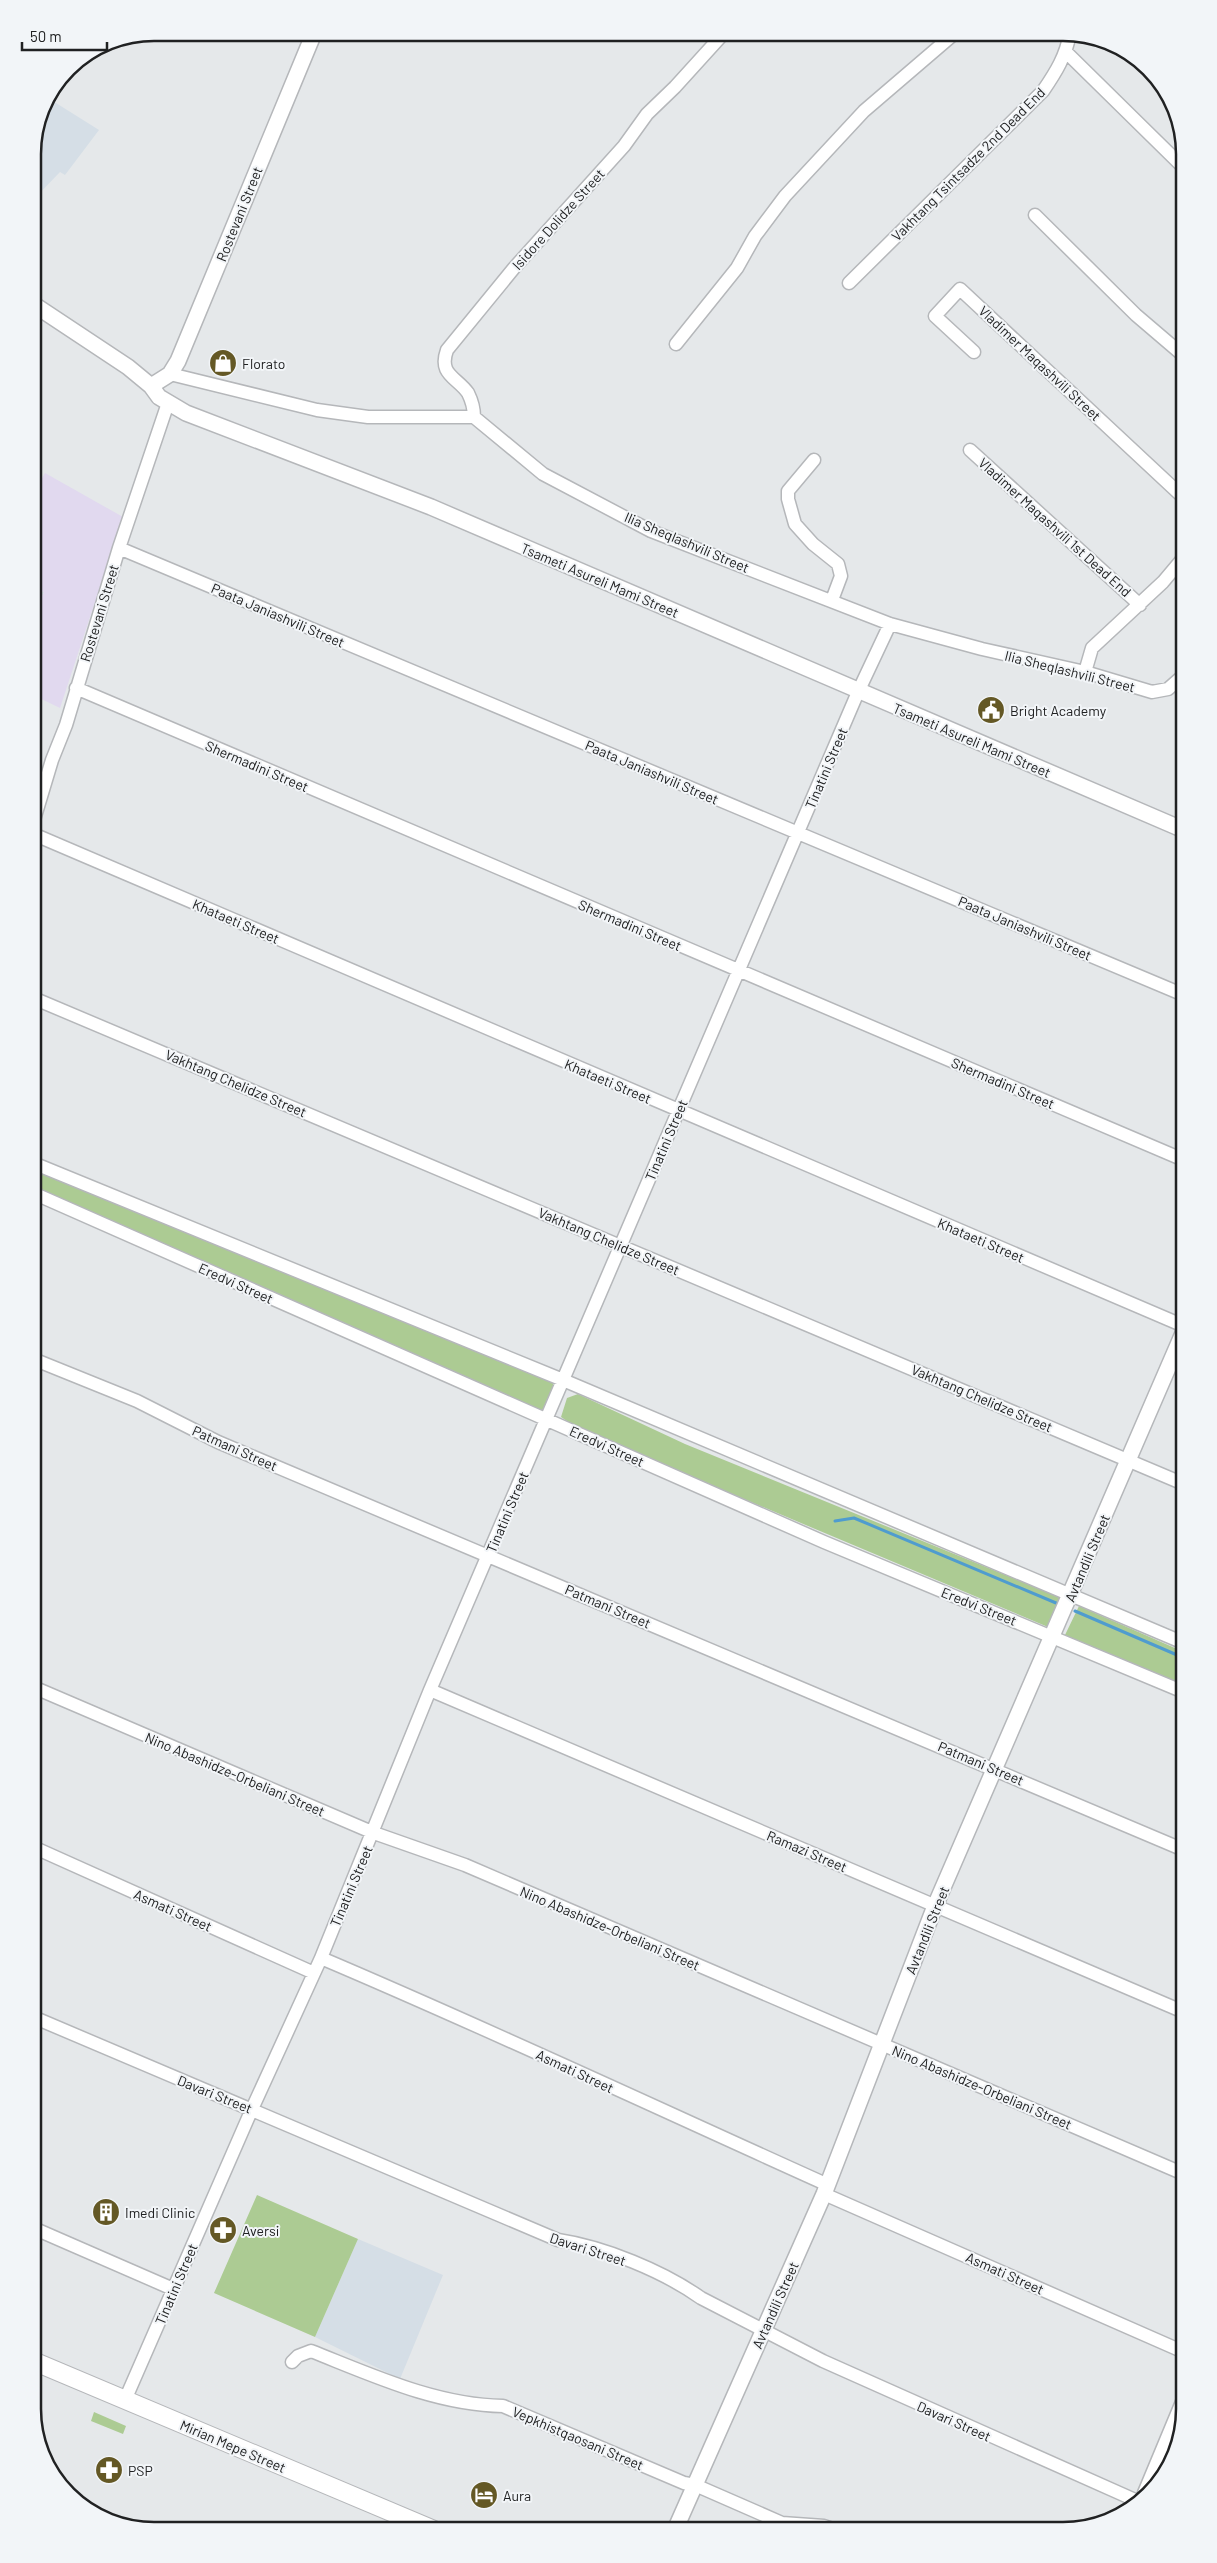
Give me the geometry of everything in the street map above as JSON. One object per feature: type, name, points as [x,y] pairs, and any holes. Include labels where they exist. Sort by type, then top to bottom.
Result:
[{"type":"main road","name":"Mirian Mepe Street","points":[[41,2365],[415,2522]]},
{"type":"street","name":"Rostevani Street","points":[[151,386],[170,374],[178,361],[310,41]]},
{"type":"street","name":"Isidore Dolidze Street","points":[[474,417],[473,405],[468,393],[446,370],[444,359],[446,350],[514,268],[624,146],[646,114],[675,87],[717,41]]},
{"type":"street","points":[[676,344],[732,275],[755,236],[785,196],[864,111],[946,41]]},
{"type":"street","name":"Vakhtang Tsintsadze 2nd Dead End","points":[[849,283],[1043,91],[1059,68],[1068,41]]},
{"type":"street","points":[[1066,52],[1176,160]]},
{"type":"street","points":[[1035,215],[1136,315],[1176,349]]},
{"type":"street","name":"Vladimer Maqashvili Street","points":[[974,352],[935,316],[960,289],[1176,491]]},
{"type":"street","name":"Tsameti Asureli Mami Street","points":[[41,309],[128,367],[151,386],[159,397],[186,414],[431,507],[858,692],[1176,827]]},
{"type":"street","points":[[170,374],[317,410],[360,416],[474,417]]},
{"type":"street","name":"Rostevani Street","points":[[41,798],[119,548],[168,403]]},
{"type":"street","name":"Ilia Sheqlashvili Street","points":[[474,417],[543,474],[651,531],[890,624],[982,649],[1085,672],[1152,692],[1168,688],[1176,682]]},
{"type":"street","name":"Vladimer Maqashvili 1st Dead End","points":[[970,450],[1140,605]]},
{"type":"street","points":[[814,460],[788,491],[788,499],[795,524],[813,544],[838,564],[841,576],[832,600]]},
{"type":"street","name":"Paata Janiashvili Street","points":[[119,548],[1176,992]]},
{"type":"street","points":[[1085,672],[1092,648],[1140,605],[1176,566]]},
{"type":"street","name":"Tinatini Street","points":[[125,2400],[252,2109],[321,1958],[374,1833],[430,1690],[858,692],[890,624]]},
{"type":"street","name":"Shermadini Street","points":[[76,688],[1176,1157]]},
{"type":"street","name":"Khataeti Street","points":[[41,837],[1176,1323]]},
{"type":"street","name":"Vakhtang Chelidze Street","points":[[41,1001],[1176,1481]]},
{"type":"street","points":[[41,1166],[563,1380],[1176,1640]]},
{"type":"street","name":"Eredvi Street","points":[[41,1197],[824,1542],[1176,1689]]},
{"type":"street","name":"Avtandili Street","points":[[678,2522],[826,2190],[936,1906],[1176,1350]]},
{"type":"street","name":"Patmani Street","points":[[41,1362],[137,1401],[218,1442],[487,1557],[996,1769],[1176,1847]]},
{"type":"street","name":"Nino Abashidze-Orbeliani Street","points":[[41,1690],[374,1833],[465,1865],[1176,2171]]},
{"type":"street","name":"Ramazi Street","points":[[430,1690],[1176,2009]]},
{"type":"street","name":"Asmati Street","points":[[41,1851],[314,1973]]},
{"type":"street","name":"Asmati Street","points":[[321,1958],[462,2018],[826,2190],[1176,2348]]},
{"type":"street","name":"Davari Street","points":[[41,2021],[558,2240],[584,2244],[631,2263],[683,2286],[701,2298],[764,2332],[926,2408],[1131,2498]]},
{"type":"street","points":[[41,2232],[174,2289]]},
{"type":"street","name":"Vepkhistqaosani Street","points":[[292,2362],[298,2356],[311,2351],[405,2388],[486,2406],[503,2406],[684,2483],[695,2484],[782,2522]]},
{"type":"street","points":[[1148,2482],[1175,2418]]},
{"type":"shaded area","points":[[55,102],[99,130],[65,175],[60,172],[41,192],[42,140],[45,125]]},
{"type":"shaded area","points":[[45,473],[123,517],[60,708],[41,699],[41,599],[44,592],[41,591],[41,480]]},
{"type":"shaded area","points":[[358,2239],[443,2275],[400,2379],[315,2337]]},
{"type":"green space","points":[[41,1172],[553,1382],[554,1388],[544,1411],[472,1383],[41,1191]]},
{"type":"green space","points":[[578,1394],[685,1444],[1062,1598],[1048,1627],[580,1430],[561,1417],[567,1398]]},
{"type":"green space","points":[[1079,1606],[1176,1648],[1176,1683],[1065,1635]]},
{"type":"green space","points":[[257,2195],[358,2239],[315,2337],[214,2293]]},
{"type":"green space","points":[[94,2412],[126,2426],[123,2434],[91,2421]]},
{"type":"waterway","points":[[835,1521],[854,1518],[1056,1603]]},
{"type":"waterway","points":[[1075,1611],[1176,1655]]},
{"type":"place","name":"Florato","points":[[223,363]]},
{"type":"place","name":"Bright Academy","points":[[991,710]]},
{"type":"place","name":"Imedi Clinic","points":[[106,2212]]},
{"type":"place","name":"Aversi","points":[[223,2230]]},
{"type":"place","name":"PSP","points":[[109,2470]]},
{"type":"place","name":"Aura","points":[[484,2495]]}]
